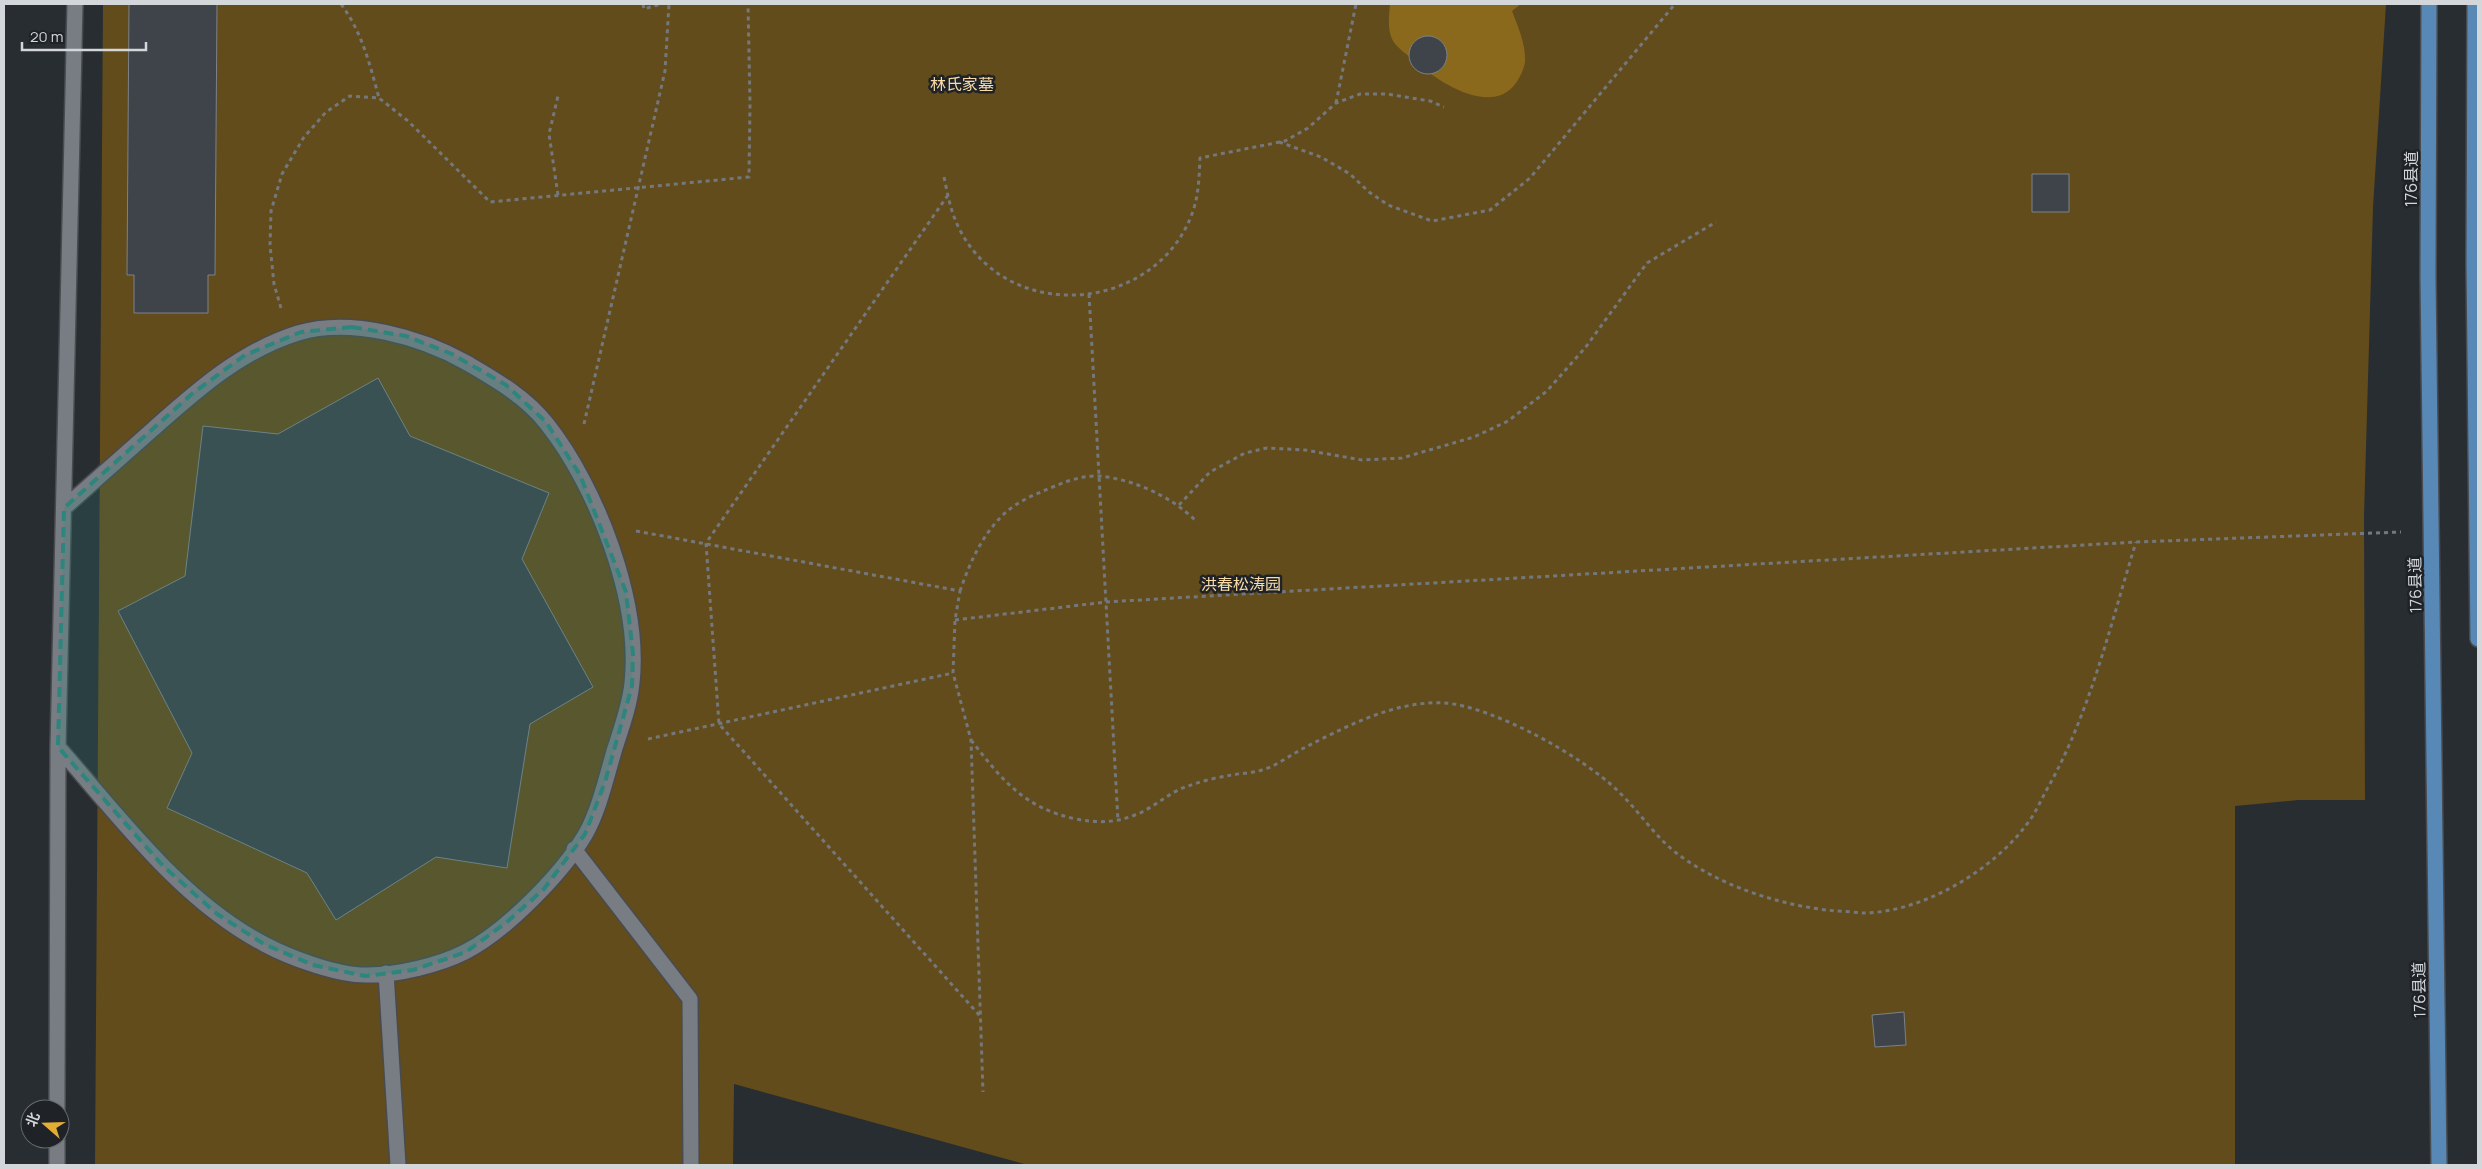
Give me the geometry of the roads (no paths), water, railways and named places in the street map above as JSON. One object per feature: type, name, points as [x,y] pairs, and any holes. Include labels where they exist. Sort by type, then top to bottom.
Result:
[{"type":"main road","name":"176县道","points":[[2429,4],[2428,277],[2439,1165]]},
{"type":"main road","points":[[2475,4],[2474,264],[2478,639]]},
{"type":"street","points":[[57,1099],[58,748],[75,4]]},
{"type":"street","points":[[58,748],[163,866],[217,914],[264,944],[313,965],[365,976],[413,970],[466,952],[507,922],[544,889],[585,834],[616,746],[632,686],[633,654],[626,592],[602,525],[574,467],[546,422],[506,385],[452,354],[406,336],[352,327],[301,332],[245,355],[193,393],[64,508]]},
{"type":"street","points":[[574,849],[690,999],[692,1165]]},
{"type":"street","points":[[386,973],[398,1165]]},
{"type":"street","points":[[57,1149],[57,1165]]},
{"type":"park label","name":"林氏家墓","points":[[962,84]]},
{"type":"park label","name":"洪春松涛园","points":[[1241,584]]}]
